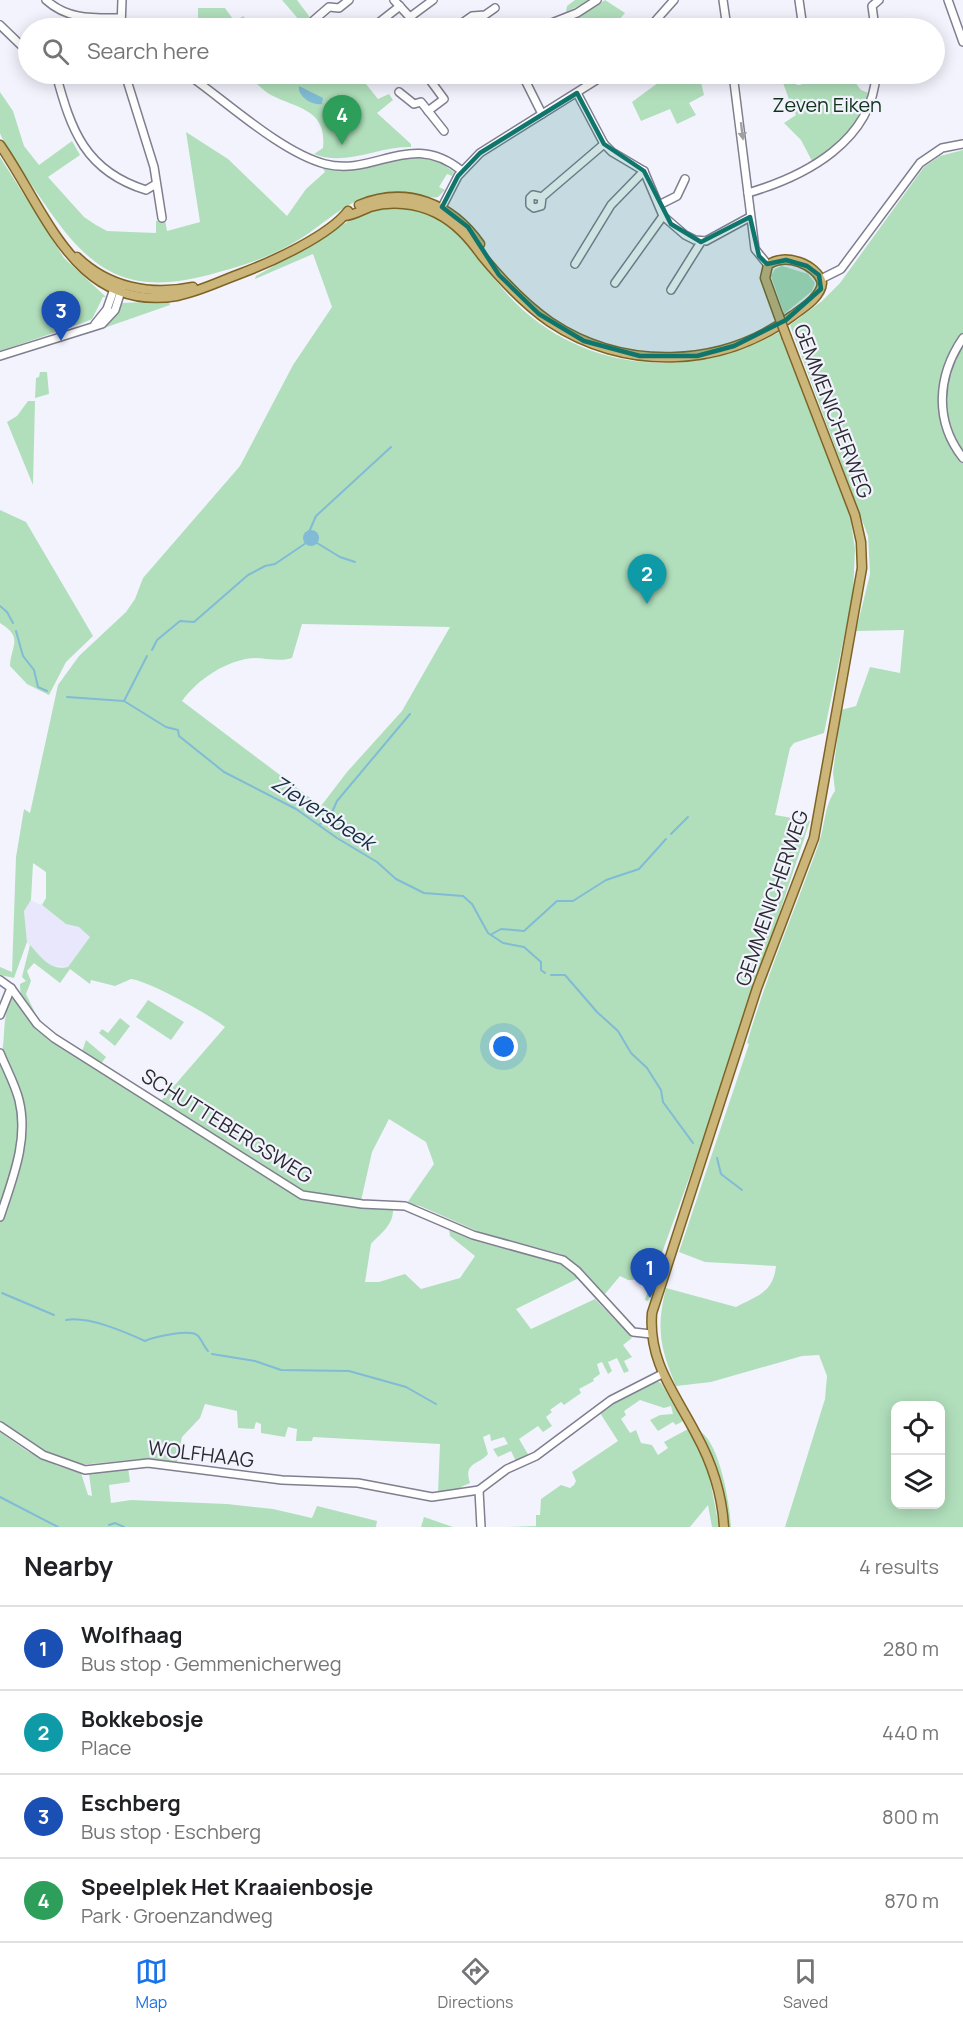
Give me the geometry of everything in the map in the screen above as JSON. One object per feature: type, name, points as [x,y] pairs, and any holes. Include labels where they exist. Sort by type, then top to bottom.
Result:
[{"type":"main road","points":[[0,145],[56,235],[88,267],[118,288],[162,291],[224,280],[282,256],[344,216],[377,205],[419,206],[440,210],[468,227],[488,256],[488,260],[518,296],[558,327],[604,348],[663,358],[708,354],[757,337],[810,302],[821,289],[821,279],[813,270],[797,262],[780,260],[768,266]]},
{"type":"main road","name":"GEMMENICHERWEG","points":[[724,1527],[710,1462],[662,1374],[654,1352],[651,1334],[652,1314],[658,1289],[757,988],[818,823],[837,699],[861,581],[862,553],[855,515],[765,276],[768,266]]},
{"type":"street","points":[[46,0],[59,10],[77,16],[121,18],[122,0]]},
{"type":"street","points":[[316,18],[329,7],[339,8],[349,0]]},
{"type":"street","points":[[382,18],[397,3],[410,17],[433,0]]},
{"type":"street","points":[[564,18],[597,0]]},
{"type":"street","points":[[658,18],[674,0]]},
{"type":"street","points":[[723,0],[726,18]]},
{"type":"street","points":[[799,0],[802,18]]},
{"type":"street","points":[[874,18],[872,6],[879,0]]},
{"type":"street","points":[[948,0],[963,42]]},
{"type":"street","points":[[469,18],[485,15],[495,8]]},
{"type":"street","points":[[0,25],[18,42]]},
{"type":"street","points":[[59,84],[73,131],[89,156],[110,172],[140,188],[152,188],[156,184]]},
{"type":"street","points":[[129,84],[154,166],[162,218]]},
{"type":"street","points":[[201,84],[302,157],[330,165],[350,166],[404,153],[426,153],[462,171]]},
{"type":"street","points":[[428,111],[444,99],[433,84]]},
{"type":"street","points":[[527,84],[542,114]]},
{"type":"street","points":[[440,210],[462,171],[480,153],[591,84]]},
{"type":"street","name":"GEMMENICHERWEG","points":[[734,84],[756,252],[768,266]]},
{"type":"street","points":[[748,193],[766,188],[838,149],[853,134],[866,112],[873,84]]},
{"type":"street","points":[[399,92],[414,104],[421,102],[444,131]]},
{"type":"street","points":[[577,93],[604,144],[612,152],[644,171],[663,216],[685,235],[701,242]]},
{"type":"street","points":[[542,197],[604,144]]},
{"type":"street","points":[[821,279],[841,269],[922,160],[942,148],[963,144]]},
{"type":"street","points":[[575,264],[611,205],[644,171]]},
{"type":"street","points":[[659,205],[677,196],[685,179]]},
{"type":"street","points":[[615,283],[663,216]]},
{"type":"street","points":[[671,290],[701,242],[750,217]]},
{"type":"street","points":[[0,356],[95,324],[107,309],[118,288]]},
{"type":"street","points":[[963,338],[951,360],[941,400],[947,430],[963,458]]},
{"type":"street","name":"SCHUTTEBERGSWEG","points":[[0,980],[11,988],[29,1015],[54,1038],[302,1195],[362,1204],[405,1206],[473,1235],[560,1259],[577,1271],[633,1332],[651,1334]]},
{"type":"street","points":[[0,1015],[11,988]]},
{"type":"street","points":[[0,1053],[17,1094],[22,1128],[19,1156],[0,1217]]},
{"type":"street","name":"WOLFHAAG","points":[[0,1426],[43,1455],[86,1470],[148,1462],[282,1480],[358,1483],[421,1497],[466,1494],[479,1490],[507,1469],[536,1456],[604,1404],[642,1382],[662,1374]]},
{"type":"street","points":[[479,1490],[481,1527]]},
{"type":"highlighted area","points":[[577,93],[604,144],[644,171],[671,224],[701,242],[750,217],[759,256],[767,264],[786,260],[807,266],[819,275],[821,289],[786,320],[734,346],[697,356],[640,356],[584,341],[539,314],[499,275],[468,227],[442,207],[458,176],[480,153]]},
{"type":"shaded area","points":[[29,900],[42,905],[66,924],[79,927],[91,937],[68,967],[53,966],[41,960],[27,942],[24,911]]},
{"type":"green space","points":[[282,0],[297,0],[310,18],[297,18]]},
{"type":"green space","points":[[575,0],[591,0],[566,12],[567,6]]},
{"type":"green space","points":[[605,0],[625,13],[621,18],[577,18]]},
{"type":"green space","points":[[198,8],[225,8],[232,18],[198,18]]},
{"type":"green space","points":[[258,84],[366,84],[378,99],[389,94],[393,100],[377,113],[411,144],[411,147],[338,158],[314,154],[323,148],[323,135],[315,118],[309,112],[268,93]]},
{"type":"green space","points":[[656,84],[701,84],[704,95],[689,103],[696,115],[677,124],[670,109],[641,121],[632,102]]},
{"type":"green space","name":"Zeven Eiken","points":[[783,84],[856,84],[861,90],[869,93],[859,115],[847,133],[840,141],[812,161],[801,140],[784,123],[796,115]]},
{"type":"green space","points":[[0,92],[13,111],[24,146],[39,165],[72,141],[80,155],[48,177],[84,217],[107,231],[156,233],[156,221],[165,220],[167,231],[200,222],[186,132],[228,159],[287,216],[306,189],[325,172],[323,168],[351,167],[409,156],[434,160],[454,172],[452,176],[447,174],[439,187],[445,190],[438,197],[398,192],[373,195],[347,206],[295,242],[258,260],[191,279],[144,282],[123,277],[104,268],[86,255],[51,213],[15,160],[0,133]]},
{"type":"green space","points":[[963,150],[963,1527],[785,1527],[825,1399],[827,1376],[819,1355],[802,1356],[711,1382],[676,1386],[663,1349],[661,1315],[666,1288],[736,1307],[768,1288],[774,1275],[776,1266],[705,1262],[679,1252],[749,1044],[747,1043],[763,992],[819,843],[831,797],[835,791],[833,773],[841,710],[856,706],[870,667],[900,673],[904,630],[856,631],[870,574],[868,536],[790,325],[822,301],[840,283],[924,167],[940,156]]},
{"type":"green space","points":[[0,157],[64,258],[106,297],[103,297],[92,319],[0,351]]},
{"type":"green space","points":[[374,209],[404,209],[427,214],[446,224],[462,239],[506,293],[524,311],[552,332],[583,347],[615,357],[648,362],[682,362],[715,357],[748,347],[779,332],[850,516],[855,549],[853,594],[824,733],[794,743],[790,748],[775,815],[810,821],[716,1104],[655,1272],[657,1276],[648,1301],[645,1300],[650,1284],[644,1280],[628,1280],[620,1276],[605,1294],[578,1267],[561,1254],[484,1234],[420,1206],[407,1203],[434,1164],[426,1142],[389,1119],[372,1152],[361,1201],[305,1191],[293,1186],[161,1101],[225,1027],[165,992],[131,979],[115,986],[91,980],[90,984],[70,969],[60,983],[34,963],[27,971],[31,981],[26,994],[38,1019],[25,1003],[20,989],[20,984],[26,981],[22,977],[30,945],[51,965],[62,968],[68,967],[90,937],[79,927],[66,924],[42,905],[46,898],[46,872],[33,863],[31,900],[24,911],[27,942],[14,978],[0,975],[0,967],[12,972],[16,857],[24,809],[30,813],[58,685],[79,656],[126,612],[135,599],[143,578],[240,466],[293,365],[332,307],[313,254],[255,279],[256,276]],"holes":[[[302,624],[450,627],[402,711],[347,772],[321,806],[182,701],[213,672],[233,663],[254,658],[278,660],[292,658]]]},
{"type":"green space","points":[[782,266],[808,274],[815,283],[812,291],[784,314],[771,276],[775,269]]},
{"type":"green space","points":[[169,301],[170,305],[84,335],[109,322],[122,303]]},
{"type":"green space","points":[[40,372],[47,372],[49,394],[35,398],[36,378],[39,377]]},
{"type":"green space","points":[[28,401],[35,401],[33,485],[7,422],[17,416]]},
{"type":"green space","points":[[0,510],[26,522],[93,636],[66,662],[49,695],[27,684],[10,666],[14,638],[12,633],[0,623]]},
{"type":"green space","points":[[13,996],[33,1022],[299,1198],[351,1207],[393,1209],[389,1224],[371,1244],[365,1282],[379,1282],[405,1274],[421,1289],[460,1278],[475,1256],[450,1236],[449,1229],[480,1242],[565,1265],[579,1278],[516,1309],[531,1329],[595,1299],[632,1338],[623,1345],[632,1357],[624,1361],[629,1371],[624,1373],[617,1358],[608,1362],[612,1371],[608,1374],[602,1362],[597,1364],[600,1374],[593,1379],[594,1381],[579,1389],[581,1393],[564,1405],[561,1402],[550,1410],[552,1412],[546,1417],[552,1426],[543,1432],[538,1426],[519,1439],[529,1456],[516,1461],[511,1451],[498,1457],[493,1449],[508,1444],[504,1437],[491,1441],[490,1434],[483,1437],[488,1454],[470,1467],[468,1476],[470,1483],[461,1487],[462,1491],[438,1493],[440,1444],[313,1437],[312,1441],[296,1441],[297,1429],[288,1427],[285,1437],[261,1433],[261,1424],[256,1422],[254,1429],[238,1428],[237,1411],[205,1404],[200,1418],[182,1437],[177,1462],[140,1459],[80,1465],[36,1447],[0,1421],[0,1058],[6,1012]]},
{"type":"green space","points":[[148,1000],[184,1022],[171,1040],[136,1017]]},
{"type":"green space","points":[[120,1018],[130,1026],[115,1046],[99,1033],[102,1029],[108,1033]]},
{"type":"green space","points":[[86,1040],[106,1057],[100,1065],[82,1052]]},
{"type":"green space","points":[[656,1381],[661,1383],[683,1421],[676,1425],[673,1422],[658,1431],[650,1420],[660,1415],[673,1414],[671,1406],[664,1408],[640,1400],[624,1411],[626,1415],[621,1419],[630,1433],[636,1430],[641,1443],[652,1445],[658,1455],[668,1448],[664,1442],[688,1429],[707,1464],[719,1527],[712,1527],[708,1505],[690,1527],[508,1527],[536,1526],[536,1515],[540,1515],[541,1499],[561,1485],[570,1488],[574,1485],[576,1481],[572,1472],[618,1441],[600,1413],[632,1391]]},
{"type":"green space","points":[[0,1432],[27,1451],[58,1466],[81,1473],[88,1495],[92,1496],[89,1474],[128,1467],[130,1482],[109,1485],[111,1503],[131,1500],[227,1504],[273,1509],[312,1518],[317,1506],[377,1521],[376,1527],[0,1527]]},
{"type":"green space","points":[[701,1432],[714,1449],[719,1462],[729,1504],[731,1527],[728,1527],[721,1487]]},
{"type":"green space","points":[[424,1517],[453,1527],[421,1527]]},
{"type":"water","points":[[299,86],[323,98],[322,104],[306,100],[300,93]]},
{"type":"water","points":[[311,530],[317,532],[319,538],[317,544],[311,546],[305,544],[303,538],[305,532]]},
{"type":"waterway","points":[[309,532],[316,516],[391,447]]},
{"type":"waterway","points":[[152,650],[157,640],[180,621],[194,622],[248,575],[265,566],[275,564],[306,543]]},
{"type":"waterway","points":[[317,543],[340,557],[355,562]]},
{"type":"waterway","name":"Zieversbeek","points":[[0,606],[7,612],[13,623]]},
{"type":"waterway","name":"Zieversbeek","points":[[16,631],[23,656],[34,670],[38,687],[47,691]]},
{"type":"waterway","points":[[124,701],[147,656]]},
{"type":"waterway","name":"Zieversbeek","points":[[67,697],[124,701],[166,727],[178,730],[179,736],[224,772],[296,809],[337,838],[377,862],[396,879],[424,893],[463,896],[472,904],[488,933],[503,943],[524,947],[541,962],[541,970],[545,973]]},
{"type":"waterway","points":[[320,824],[329,819],[337,801],[410,714]]},
{"type":"waterway","points":[[671,834],[688,817]]},
{"type":"waterway","points":[[492,934],[501,929],[524,931],[557,901],[573,901],[606,880],[639,869],[666,839]]},
{"type":"waterway","name":"Zieversbeek","points":[[551,975],[565,975],[597,1012],[618,1031],[631,1053],[647,1068],[661,1090],[663,1102],[693,1143]]},
{"type":"waterway","name":"Zieversbeek","points":[[717,1158],[721,1174],[742,1190]]},
{"type":"waterway","points":[[2,1293],[54,1315]]},
{"type":"waterway","points":[[66,1320],[85,1320],[117,1329],[145,1341],[171,1334],[193,1333],[199,1337],[208,1351]]},
{"type":"waterway","points":[[212,1354],[255,1361],[281,1370],[349,1371],[406,1387],[436,1404]]},
{"type":"waterway","points":[[0,1497],[58,1527]]},
{"type":"waterway","points":[[109,1525],[115,1523],[124,1527]]},
{"type":"place","name":"Speelplek Het Kraaienbosje","points":[[342,145]]},
{"type":"place","name":"Eschberg","points":[[61,341]]},
{"type":"place","name":"Bokkebosje","points":[[647,604]]},
{"type":"place","name":"Wolfhaag","points":[[650,1298]]}]
